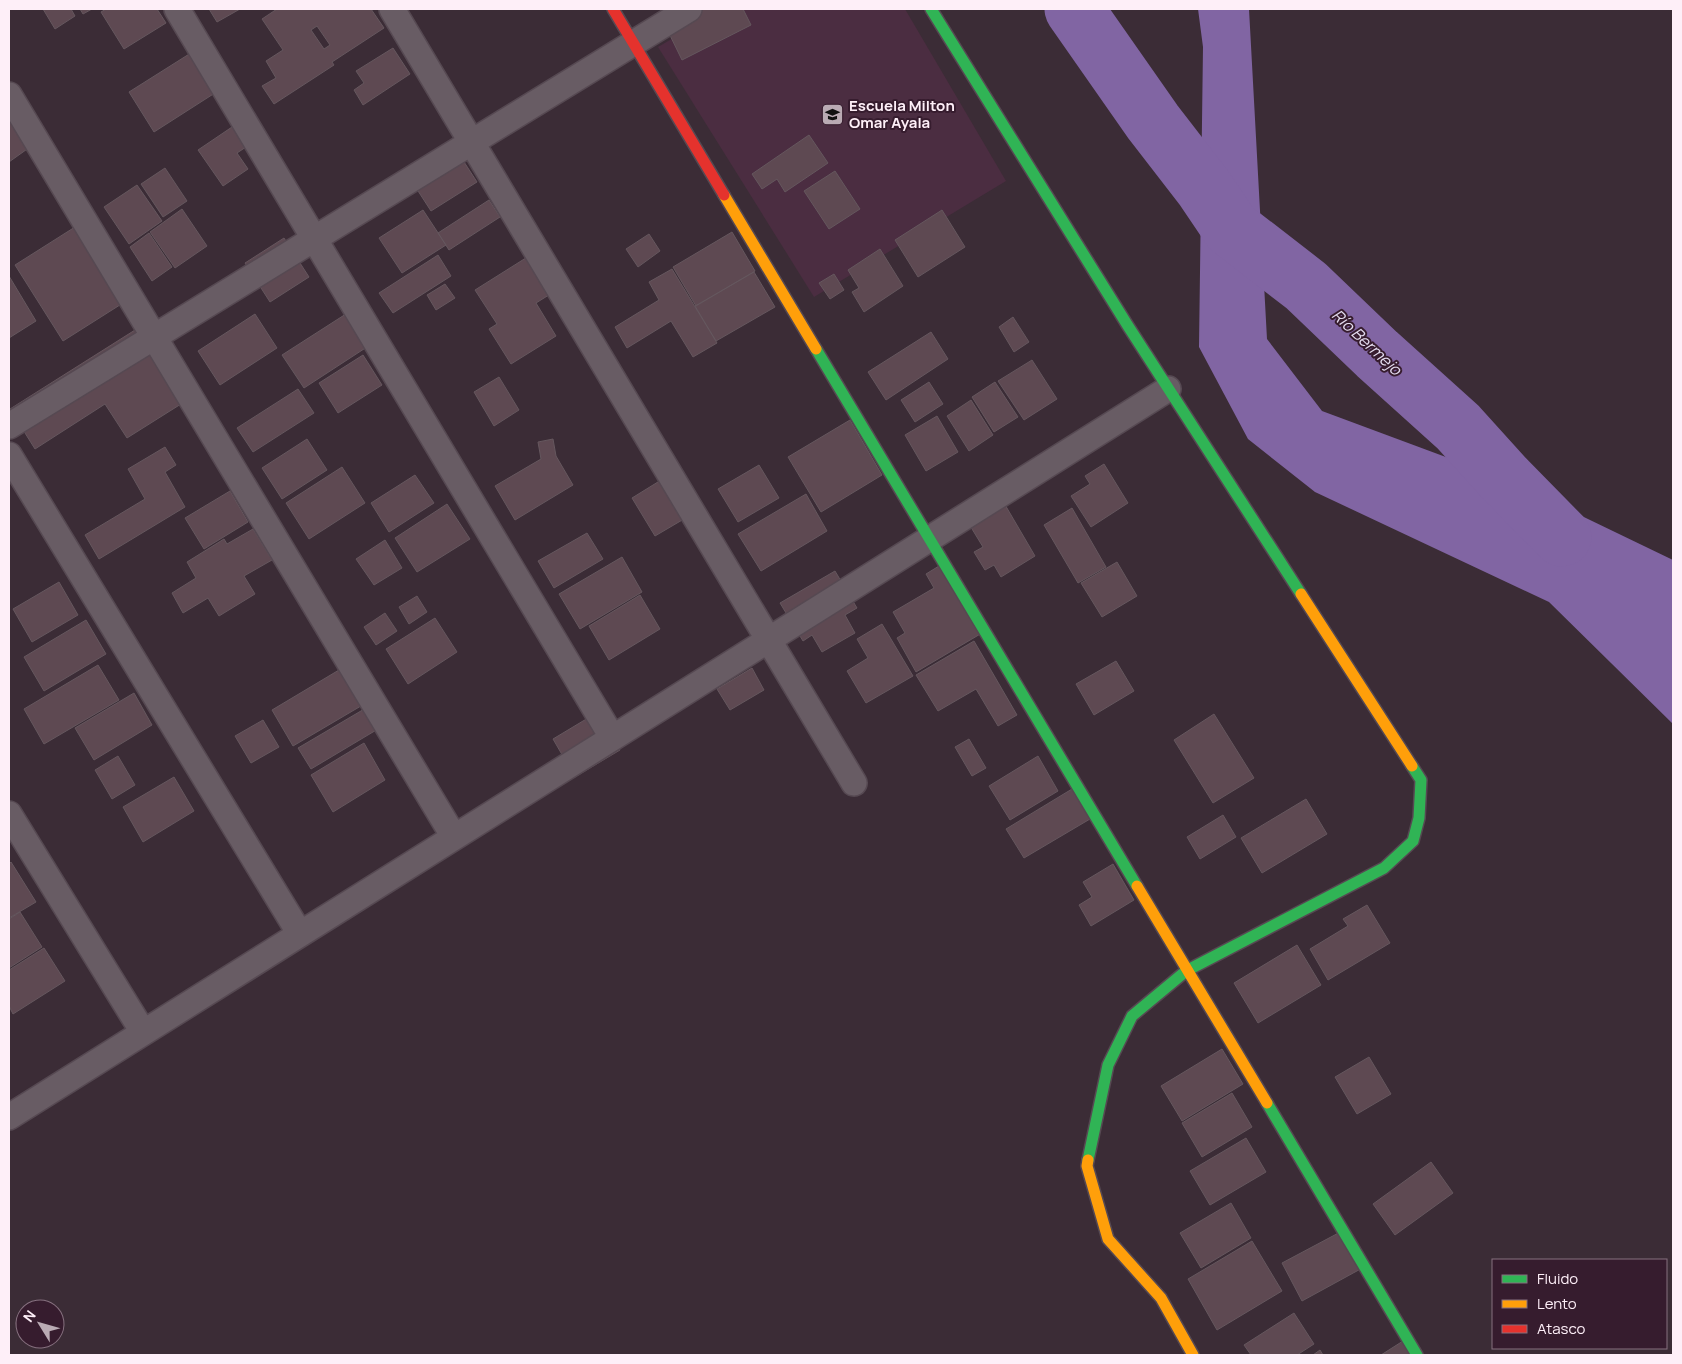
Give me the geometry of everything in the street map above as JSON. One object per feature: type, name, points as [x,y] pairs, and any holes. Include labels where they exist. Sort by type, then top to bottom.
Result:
[{"type":"street","points":[[177,9],[612,737]]},
{"type":"street","points":[[392,9],[854,783]]},
{"type":"street","points":[[613,9],[1417,1355]]},
{"type":"street","points":[[9,426],[690,9]]},
{"type":"street","points":[[931,9],[1168,389],[1420,780],[1419,818],[1413,841],[1384,868],[1186,971],[1132,1016],[1108,1065],[1087,1166],[1108,1239],[1162,1298],[1193,1355]]},
{"type":"street","points":[[9,95],[454,837]]},
{"type":"street","points":[[9,1117],[1168,389]]},
{"type":"street","points":[[9,455],[300,934]]},
{"type":"street","points":[[9,814],[143,1032]]},
{"type":"shaded area","name":"Escuela Milton Omar Ayala","points":[[723,9],[905,9],[1006,181],[814,297],[658,47]]},
{"type":"shaded area","points":[[1198,9],[1249,9],[1267,339],[1322,411],[1505,479],[1673,560],[1673,724],[1549,602],[1315,492],[1248,439],[1199,347],[1203,47]]},
{"type":"building","points":[[43,9],[71,9],[75,16],[55,29]]},
{"type":"building","points":[[80,9],[92,9],[83,14]]},
{"type":"building","points":[[106,9],[157,9],[166,23],[124,49],[101,12]]},
{"type":"building","points":[[209,9],[240,9],[217,22]]},
{"type":"building","points":[[277,9],[371,9],[384,28],[332,62],[334,65],[274,104],[262,86],[276,78],[266,61],[283,50],[262,19]],"holes":[[[317,26],[330,45],[324,49],[311,30]]]},
{"type":"building","points":[[687,9],[743,9],[751,25],[682,60],[663,21]]},
{"type":"building","points":[[393,48],[410,74],[363,105],[354,90],[364,83],[356,71]]},
{"type":"building","points":[[194,51],[218,91],[154,132],[129,92]]},
{"type":"building","points":[[9,114],[30,147],[9,162]]},
{"type":"building","points":[[232,127],[246,147],[237,153],[248,169],[223,186],[198,150]]},
{"type":"building","points":[[809,135],[828,163],[785,192],[777,179],[762,189],[752,174]]},
{"type":"building","points":[[455,148],[477,182],[431,211],[409,177]]},
{"type":"building","points":[[165,168],[187,201],[163,217],[141,184]]},
{"type":"building","points":[[835,171],[860,209],[829,229],[804,191]]},
{"type":"building","points":[[137,185],[162,221],[129,244],[104,207]]},
{"type":"building","points":[[489,200],[500,217],[449,250],[438,233]]},
{"type":"building","points":[[182,209],[207,246],[175,268],[150,232]]},
{"type":"building","points":[[423,210],[446,245],[402,273],[379,238]]},
{"type":"building","points":[[942,210],[965,247],[918,277],[895,240]]},
{"type":"building","points":[[75,227],[123,303],[63,341],[15,265]]},
{"type":"building","points":[[732,232],[755,271],[696,306],[673,267]]},
{"type":"building","points":[[149,233],[172,267],[152,281],[130,247]]},
{"type":"building","points":[[649,234],[660,251],[638,267],[626,249]]},
{"type":"building","points":[[284,238],[309,277],[270,302],[245,263]]},
{"type":"building","points":[[880,249],[903,286],[864,312],[852,292],[859,288],[848,270]]},
{"type":"building","points":[[438,255],[451,276],[393,313],[379,293]]},
{"type":"building","points":[[529,256],[552,293],[536,303],[556,336],[511,364],[489,329],[497,324],[475,290]]},
{"type":"building","points":[[672,269],[717,343],[693,357],[671,321],[627,348],[615,327],[659,300],[649,282]]},
{"type":"building","points":[[754,272],[775,307],[716,341],[695,306]]},
{"type":"building","points":[[834,274],[844,290],[830,299],[819,283]]},
{"type":"building","points":[[9,276],[36,321],[9,338]]},
{"type":"building","points":[[445,284],[455,298],[436,310],[427,295]]},
{"type":"building","points":[[349,312],[370,345],[304,388],[282,355]]},
{"type":"building","points":[[255,314],[277,348],[220,385],[198,351]]},
{"type":"building","points":[[1013,317],[1029,342],[1014,352],[999,327]]},
{"type":"building","points":[[135,330],[181,404],[127,438],[105,404],[35,449],[10,409]]},
{"type":"building","points":[[931,332],[948,359],[886,400],[868,372]]},
{"type":"building","points":[[363,355],[382,385],[338,413],[319,383]]},
{"type":"building","points":[[1032,360],[1057,399],[1024,420],[998,381]]},
{"type":"building","points":[[499,377],[519,410],[494,426],[474,392]]},
{"type":"building","points":[[929,382],[943,404],[915,422],[901,400]]},
{"type":"building","points":[[995,382],[1018,417],[994,432],[972,397]]},
{"type":"building","points":[[298,389],[314,413],[253,452],[237,428]]},
{"type":"building","points":[[971,400],[993,435],[969,451],[947,416]]},
{"type":"building","points":[[937,416],[958,452],[926,471],[905,435]]},
{"type":"building","points":[[850,420],[882,475],[821,512],[788,457]]},
{"type":"building","points":[[307,439],[327,470],[282,499],[262,468]]},
{"type":"building","points":[[553,439],[556,456],[573,485],[515,520],[495,486],[541,459],[538,442]]},
{"type":"building","points":[[165,447],[176,465],[165,472],[185,507],[99,559],[85,535],[145,499],[128,469]]},
{"type":"building","points":[[1104,464],[1128,503],[1091,527],[1071,496],[1090,484],[1085,476]]},
{"type":"building","points":[[759,465],[779,498],[738,522],[718,489]]},
{"type":"building","points":[[342,467],[365,503],[309,539],[286,503]]},
{"type":"building","points":[[415,475],[434,503],[389,532],[371,503]]},
{"type":"building","points":[[666,477],[689,516],[655,536],[632,498]]},
{"type":"building","points":[[230,491],[248,522],[204,549],[185,518]]},
{"type":"building","points":[[806,494],[827,531],[761,571],[738,534]]},
{"type":"building","points":[[1004,503],[1035,556],[1001,577],[994,565],[985,570],[974,552],[983,547],[969,524]]},
{"type":"building","points":[[447,504],[470,539],[417,572],[395,538]]},
{"type":"building","points":[[1072,508],[1106,567],[1078,583],[1044,525]]},
{"type":"building","points":[[253,529],[272,560],[244,576],[255,594],[219,616],[208,598],[183,613],[172,593],[196,578],[187,562],[224,539],[227,544]]},
{"type":"building","points":[[587,533],[603,559],[554,588],[538,561]]},
{"type":"building","points":[[385,540],[402,568],[374,585],[356,559]]},
{"type":"building","points":[[622,557],[642,592],[580,629],[559,594]]},
{"type":"building","points":[[1117,562],[1137,596],[1102,617],[1081,583]]},
{"type":"building","points":[[939,566],[982,633],[916,672],[897,638],[905,633],[893,612],[934,588],[926,574]]},
{"type":"building","points":[[835,571],[857,608],[845,615],[855,633],[822,652],[812,635],[803,641],[780,603]]},
{"type":"building","points":[[59,582],[78,615],[32,642],[13,609]]},
{"type":"building","points":[[640,595],[660,629],[609,660],[589,626]]},
{"type":"building","points":[[417,596],[427,612],[409,624],[399,607]]},
{"type":"building","points":[[385,613],[397,631],[376,645],[364,627]]},
{"type":"building","points":[[435,618],[457,652],[408,684],[386,649]]},
{"type":"building","points":[[86,620],[106,654],[44,691],[24,657]]},
{"type":"building","points":[[882,624],[913,676],[866,703],[847,671],[868,658],[857,639]]},
{"type":"building","points":[[974,641],[1017,715],[998,726],[976,689],[938,711],[916,675]]},
{"type":"building","points":[[1116,661],[1134,691],[1094,715],[1076,684]]},
{"type":"building","points":[[98,665],[119,700],[44,744],[24,709]]},
{"type":"building","points":[[344,667],[366,703],[293,746],[272,710]]},
{"type":"building","points":[[752,668],[764,690],[730,710],[717,689]]},
{"type":"building","points":[[134,693],[152,725],[94,760],[75,728]]},
{"type":"building","points":[[366,708],[378,729],[311,769],[298,748]]},
{"type":"building","points":[[598,712],[620,750],[575,777],[553,739]]},
{"type":"building","points":[[1214,714],[1254,778],[1213,803],[1174,740]]},
{"type":"building","points":[[263,720],[279,747],[251,763],[235,736]]},
{"type":"building","points":[[969,739],[986,768],[972,776],[955,747]]},
{"type":"building","points":[[364,743],[385,780],[333,812],[311,775]]},
{"type":"building","points":[[118,756],[135,785],[112,799],[95,770]]},
{"type":"building","points":[[1038,756],[1058,791],[1010,820],[989,786]]},
{"type":"building","points":[[174,777],[194,811],[143,842],[123,807]]},
{"type":"building","points":[[1072,789],[1090,819],[1024,858],[1006,829]]},
{"type":"building","points":[[1306,799],[1327,834],[1262,873],[1241,838]]},
{"type":"building","points":[[1223,815],[1236,837],[1200,859],[1187,837]]},
{"type":"building","points":[[11,862],[36,902],[9,918],[9,864]]},
{"type":"building","points":[[1113,864],[1134,900],[1091,926],[1079,905],[1092,897],[1083,882]]},
{"type":"building","points":[[1367,905],[1390,943],[1328,980],[1310,949],[1348,926],[1343,919]]},
{"type":"building","points":[[20,912],[42,947],[9,968],[9,919]]},
{"type":"building","points":[[1297,945],[1321,985],[1258,1023],[1234,983]]},
{"type":"building","points":[[44,948],[65,981],[13,1014],[9,1006],[9,970]]},
{"type":"building","points":[[1222,1049],[1243,1084],[1182,1121],[1161,1086]]},
{"type":"building","points":[[1369,1057],[1391,1094],[1357,1114],[1335,1077]]},
{"type":"building","points":[[1232,1093],[1252,1127],[1202,1157],[1182,1123]]},
{"type":"building","points":[[1246,1138],[1266,1172],[1210,1205],[1190,1171]]},
{"type":"building","points":[[1431,1162],[1453,1193],[1395,1235],[1373,1204]]},
{"type":"building","points":[[1231,1203],[1251,1238],[1201,1268],[1180,1233]]},
{"type":"building","points":[[1346,1229],[1366,1266],[1302,1301],[1282,1263]]},
{"type":"building","points":[[1252,1241],[1282,1291],[1217,1330],[1188,1279]]},
{"type":"building","points":[[1294,1313],[1314,1344],[1297,1355],[1251,1355],[1244,1345]]},
{"type":"building","points":[[1403,1341],[1412,1355],[1381,1355]]},
{"type":"building","points":[[1320,1350],[1323,1355],[1313,1355]]},
{"type":"waterway","name":"Río Bermejo","points":[[1074,9],[1153,122],[1204,188],[1231,228],[1306,286],[1377,354],[1458,427],[1505,479],[1562,537]]},
{"type":"traffic: fast","points":[[931,9],[1128,326],[1301,594]]},
{"type":"traffic: fast","points":[[816,349],[1137,886]]},
{"type":"traffic: fast","points":[[1088,1160],[1108,1065],[1132,1016],[1186,971],[1384,868],[1413,841],[1419,818],[1421,780],[1412,766]]},
{"type":"traffic: fast","points":[[1267,1103],[1417,1355]]},
{"type":"traffic: slow","points":[[724,195],[816,349]]},
{"type":"traffic: slow","points":[[1301,594],[1412,766]]},
{"type":"traffic: slow","points":[[1137,886],[1267,1103]]},
{"type":"traffic: slow","points":[[1088,1160],[1087,1166],[1108,1239],[1161,1298],[1193,1355]]},
{"type":"traffic: jam","points":[[613,9],[724,195]]},
{"type":"place","name":"Escuela Milton Omar Ayala","points":[[833,114]]}]
